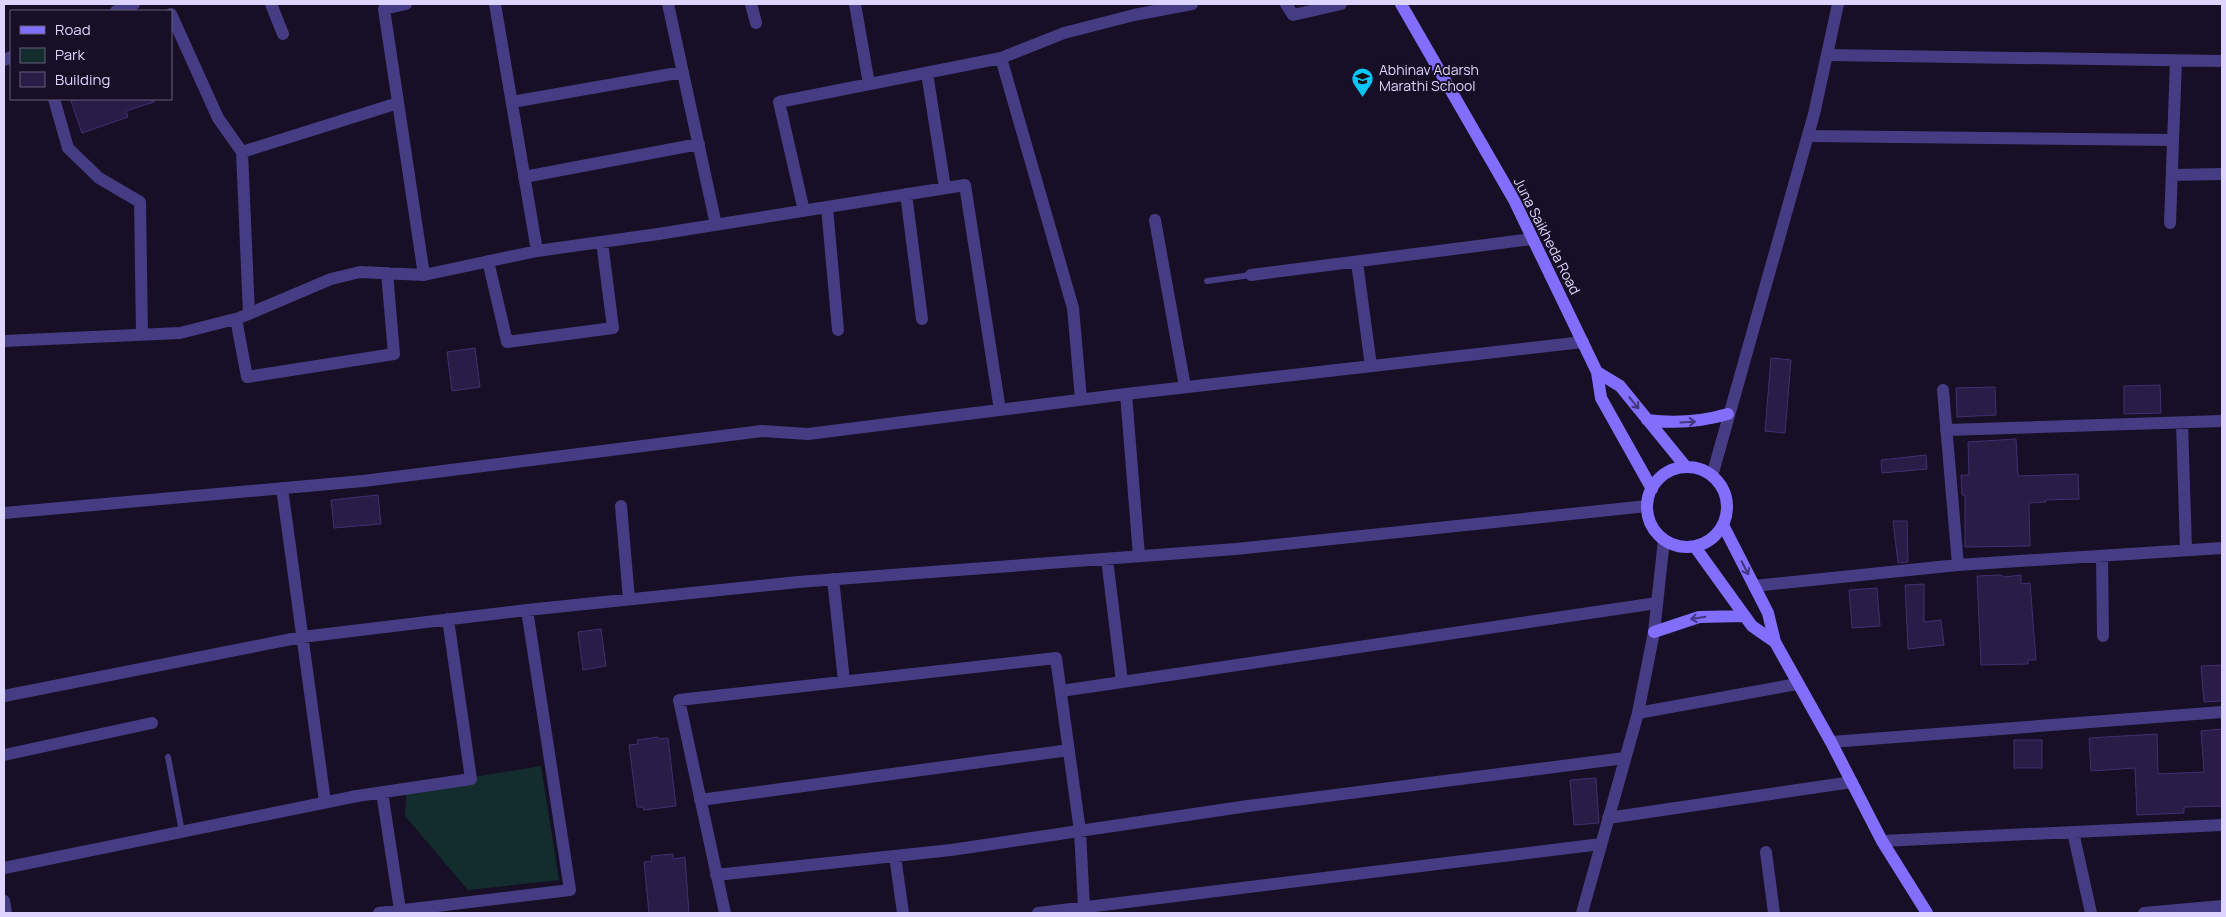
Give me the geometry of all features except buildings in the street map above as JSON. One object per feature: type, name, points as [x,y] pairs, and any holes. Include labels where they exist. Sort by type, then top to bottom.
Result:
[{"type":"main road","name":"Juna Saikheda Road","points":[[1401,4],[1514,200],[1597,372],[1601,398],[1652,489]]},
{"type":"main road","points":[[1597,372],[1620,386],[1686,467]]},
{"type":"main road","points":[[1648,420],[1683,423],[1704,421],[1728,414]]},
{"type":"main road","points":[[1686,467],[1700,469],[1712,476],[1721,486],[1726,498],[1727,512],[1723,525],[1716,535],[1706,542],[1695,546],[1674,545],[1664,540],[1655,531],[1649,519],[1647,506],[1652,489],[1666,473],[1686,467]]},
{"type":"main road","points":[[1723,525],[1768,613],[1775,642],[1797,684],[1831,742],[1882,841],[1927,913]]},
{"type":"main road","points":[[1695,546],[1752,626],[1775,642]]},
{"type":"main road","points":[[1654,632],[1699,617],[1745,616]]},
{"type":"street","points":[[119,10],[134,4]]},
{"type":"street","points":[[272,4],[282,34]]},
{"type":"street","points":[[406,4],[384,9],[424,275]]},
{"type":"street","points":[[495,4],[537,251]]},
{"type":"street","points":[[668,4],[716,225]]},
{"type":"street","points":[[751,4],[756,23]]},
{"type":"street","points":[[855,4],[869,84]]},
{"type":"street","points":[[804,211],[779,102],[1001,58],[1064,33],[1144,8],[1192,4]]},
{"type":"street","points":[[1286,4],[1293,16],[1340,4]]},
{"type":"street","points":[[1712,476],[1808,136],[1838,4]]},
{"type":"street","points":[[172,14],[218,118],[242,152],[249,314]]},
{"type":"street","points":[[1827,55],[2222,61]]},
{"type":"street","points":[[1001,58],[1073,308],[1081,399]]},
{"type":"street","points":[[2170,222],[2176,61]]},
{"type":"street","points":[[512,102],[683,72]]},
{"type":"street","points":[[927,73],[945,188]]},
{"type":"street","points":[[54,100],[68,148],[99,178],[140,202],[142,334]]},
{"type":"street","points":[[242,152],[398,103]]},
{"type":"street","points":[[1808,136],[2173,140]]},
{"type":"street","points":[[524,177],[699,144]]},
{"type":"street","points":[[2172,176],[2222,174]]},
{"type":"street","points":[[4,341],[180,333],[236,319],[332,279],[360,272],[424,275],[537,251],[716,225],[966,185],[1000,410]]},
{"type":"street","points":[[906,194],[922,319]]},
{"type":"street","points":[[827,207],[838,330]]},
{"type":"street","points":[[1155,220],[1185,387]]},
{"type":"street","points":[[1251,275],[1532,239]]},
{"type":"street","points":[[488,261],[507,342],[613,328],[602,242]]},
{"type":"street","points":[[1357,262],[1371,366]]},
{"type":"street","points":[[236,319],[247,377],[394,354],[387,273]]},
{"type":"street","points":[[4,513],[373,480],[762,430],[808,434],[1081,399],[1583,342]]},
{"type":"street","points":[[1943,390],[1958,565]]},
{"type":"street","points":[[1126,394],[1139,556]]},
{"type":"street","points":[[1946,430],[2222,421]]},
{"type":"street","points":[[2182,422],[2186,549]]},
{"type":"street","points":[[282,488],[325,802]]},
{"type":"street","points":[[621,506],[629,599]]},
{"type":"street","points":[[4,696],[302,637],[448,619],[833,579],[1236,549],[1647,506]]},
{"type":"street","points":[[1582,913],[1638,714],[1654,632],[1664,540]]},
{"type":"street","points":[[1754,586],[1958,565],[2222,548]]},
{"type":"street","points":[[2102,556],[2104,636]]},
{"type":"street","points":[[1107,559],[1122,682]]},
{"type":"street","points":[[833,579],[844,681]]},
{"type":"street","points":[[1061,691],[1657,603]]},
{"type":"street","points":[[378,913],[570,890],[527,610]]},
{"type":"street","points":[[4,868],[325,802],[471,779],[448,619]]},
{"type":"street","points":[[725,913],[679,700],[1056,658],[1080,831],[1084,908]]},
{"type":"street","points":[[1638,714],[1797,684]]},
{"type":"street","points":[[1831,742],[2222,712]]},
{"type":"street","points":[[4,755],[152,723]]},
{"type":"street","points":[[700,800],[1069,750]]},
{"type":"street","points":[[716,875],[895,856],[1248,806],[1625,758]]},
{"type":"street","points":[[1608,818],[1852,782]]},
{"type":"street","points":[[382,792],[400,910]]},
{"type":"street","points":[[1882,841],[2222,825]]},
{"type":"street","points":[[2073,832],[2091,913]]},
{"type":"street","points":[[1038,913],[1601,844]]},
{"type":"street","points":[[1766,852],[1774,913]]},
{"type":"street","points":[[895,856],[903,913]]},
{"type":"street","points":[[4,901],[6,913]]},
{"type":"street","points":[[2144,913],[2222,906]]},
{"type":"lane","points":[[1207,281],[1251,275]]},
{"type":"lane","points":[[168,756],[182,832]]},
{"type":"green space","points":[[541,766],[559,880],[468,890],[405,816],[407,788]]},
{"type":"place","name":"Abhinav Adarsh Marathi School","points":[[1363,97]]}]
